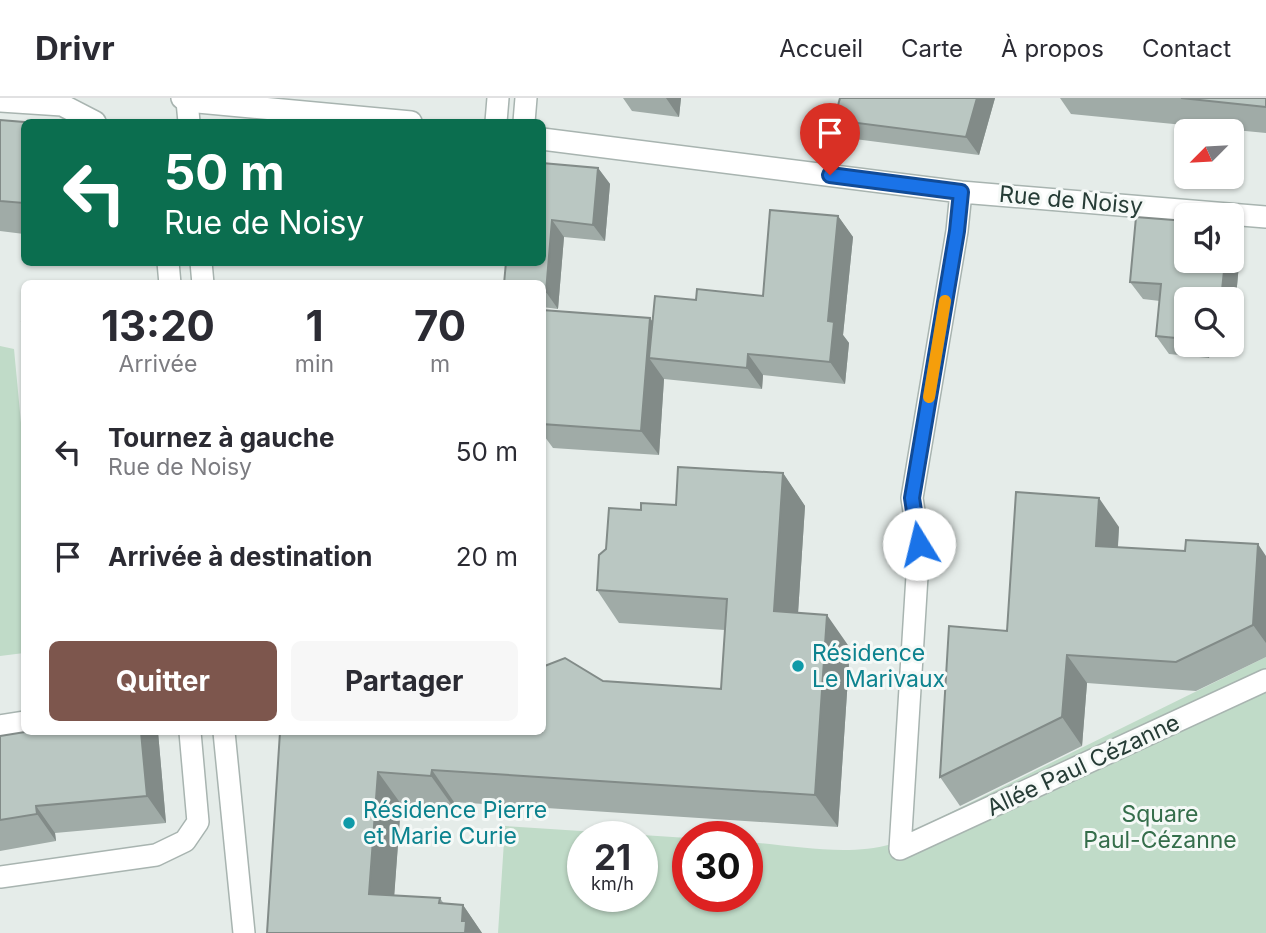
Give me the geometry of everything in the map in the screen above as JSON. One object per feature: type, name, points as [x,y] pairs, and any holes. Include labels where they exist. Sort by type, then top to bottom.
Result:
[{"type":"street","points":[[496,119],[499,98]]},
{"type":"street","points":[[524,119],[526,98]]},
{"type":"street","points":[[0,101],[62,105],[89,119]]},
{"type":"street","points":[[186,107],[366,119]]},
{"type":"street","name":"Rue de Noisy","points":[[546,140],[961,192],[1266,217]]},
{"type":"street","name":"Allée Paul Cézanne","points":[[961,192],[957,231],[912,498],[919,544],[900,849],[1266,680]]},
{"type":"street","points":[[0,726],[21,722]]},
{"type":"street","points":[[0,877],[156,855],[185,841],[198,822],[190,735]]},
{"type":"street","points":[[224,735],[244,933]]},
{"type":"green space","points":[[0,346],[14,349],[21,423],[21,653],[0,656]]},
{"type":"green space","name":"Square Paul-Cézanne","points":[[1266,657],[1266,933],[498,933],[505,826],[567,830],[567,912],[658,912],[658,836],[672,837],[672,912],[763,912],[763,844],[819,849],[868,849],[912,836],[931,822]]},
{"type":"building","points":[[840,98],[977,98],[966,137],[834,120]]},
{"type":"building","points":[[1181,98],[1266,98],[1266,107]]},
{"type":"building","points":[[0,120],[21,122],[21,203],[0,201]]},
{"type":"building","points":[[546,163],[598,168],[593,225],[552,220],[546,292],[546,280],[504,280],[506,266],[546,266]]},
{"type":"building","points":[[770,210],[838,216],[828,321],[834,322],[830,362],[748,354],[747,368],[649,358],[655,296],[696,300],[697,289],[763,296]]},
{"type":"building","points":[[1136,217],[1174,220],[1174,273],[1224,273],[1222,287],[1174,287],[1174,338],[1156,336],[1161,284],[1130,282]]},
{"type":"building","points":[[546,310],[650,318],[641,431],[546,424]]},
{"type":"building","points":[[678,467],[783,473],[774,611],[827,615],[815,795],[432,770],[431,776],[378,772],[369,894],[440,898],[439,903],[463,905],[462,921],[466,921],[465,933],[267,933],[280,735],[546,735],[546,665],[565,658],[603,681],[721,689],[727,599],[597,590],[599,555],[606,549],[609,508],[641,510],[641,503],[676,505]]},
{"type":"building","points":[[1016,492],[1099,498],[1096,546],[1185,551],[1186,540],[1258,544],[1253,625],[1176,662],[1067,655],[1062,717],[940,777],[949,626],[1007,631]]},
{"type":"building","points":[[21,733],[21,735],[141,735],[147,796],[36,806],[37,814],[0,820],[0,736]]},
{"type":"slow traffic","points":[[929,397],[945,301]]},
{"type":"place","name":"Résidence Le Marivaux","points":[[798,666]]},
{"type":"place","name":"Résidence Pierre et Marie Curie","points":[[349,823]]},
{"type":"route","points":[[830,175],[961,192],[957,231],[912,498],[919,544]]}]
